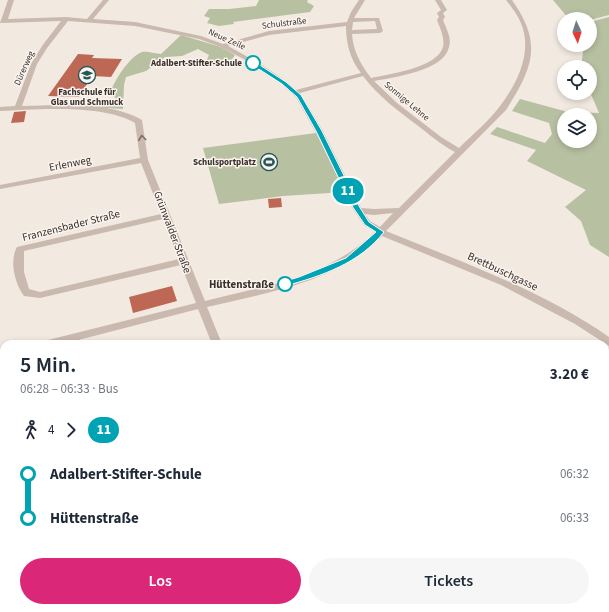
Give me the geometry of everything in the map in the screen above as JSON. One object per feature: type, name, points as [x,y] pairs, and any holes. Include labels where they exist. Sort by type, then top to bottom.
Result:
[{"type":"street","points":[[2,21],[11,0]]},
{"type":"street","points":[[89,20],[106,0]]},
{"type":"street","points":[[350,25],[362,0]]},
{"type":"street","points":[[370,80],[413,70],[435,61],[445,51],[447,39],[440,20],[442,17],[440,13],[444,10],[438,0]]},
{"type":"street","points":[[64,340],[294,281],[349,260],[381,232],[503,108],[526,65],[529,50],[529,41],[525,26],[509,0]]},
{"type":"street","name":"Neue Zeile","points":[[2,21],[66,19],[135,24],[165,29],[201,38],[223,46],[257,65],[296,92],[313,119],[358,210],[367,223],[381,232]]},
{"type":"street","name":"Dürerweg","points":[[18,108],[34,64],[44,47],[66,19]]},
{"type":"street","name":"Schulstraße","points":[[223,46],[236,41],[265,34],[350,25]]},
{"type":"street","name":"Sonnige Lehne","points":[[350,25],[350,45],[364,74],[395,105],[448,146],[460,151]]},
{"type":"street","points":[[296,92],[364,74]]},
{"type":"street","points":[[0,109],[18,108]]},
{"type":"street","name":"Grünwalder Straße","points":[[18,108],[78,108],[113,112],[136,118],[139,122],[144,160],[215,340]]},
{"type":"street","name":"Erlenweg","points":[[0,187],[144,160]]},
{"type":"street","points":[[358,210],[374,212],[402,210]]},
{"type":"street","name":"Franzensbader Straße","points":[[167,215],[20,249],[18,255],[23,289],[27,294],[40,295],[184,261]]},
{"type":"street","name":"Brettbuschgasse","points":[[381,232],[504,283],[579,321],[606,340]]},
{"type":"green space","points":[[259,0],[308,0],[307,2],[314,6],[310,12],[233,22],[234,24],[219,26],[207,23],[210,18],[204,16],[209,9],[229,9],[256,6]]},
{"type":"green space","points":[[553,0],[609,0],[609,15],[597,18],[597,12],[563,12]]},
{"type":"green space","points":[[609,17],[609,257],[590,245],[581,221],[565,207],[586,190],[527,161],[536,150],[490,134],[497,127],[545,143],[552,134],[549,123],[512,111],[520,99],[557,109],[557,148],[597,148],[597,113],[599,113],[593,100],[597,100],[597,60],[582,60],[583,52],[597,52],[597,20]]},
{"type":"green space","points":[[181,35],[221,47],[235,55],[228,65],[218,66],[205,64],[209,55],[198,49],[182,56],[165,57],[146,71],[126,77],[124,85],[123,109],[88,107],[89,105],[110,102],[117,99],[110,94],[112,89],[118,76],[137,54],[146,52],[161,54]]},
{"type":"green space","name":"Schulsportplatz","points":[[316,133],[345,192],[283,196],[219,204],[203,148]]},
{"type":"building","name":"Fachschule für Glas und Schmuck","points":[[78,54],[94,55],[92,58],[122,59],[111,77],[92,76],[79,97],[48,96]]},
{"type":"building","points":[[26,111],[24,122],[11,123],[14,112]]},
{"type":"building","points":[[281,198],[282,207],[269,208],[268,199]]},
{"type":"building","points":[[172,286],[177,301],[133,313],[129,297]]},
{"type":"bus line","name":"11","points":[[253,63],[296,92],[319,131],[355,206],[367,223],[381,232],[349,260],[285,284]]},
{"type":"place","name":"Adalbert-Stifter-Schule","points":[[253,63]]},
{"type":"place","name":"Fachschule für Glas und Schmuck","points":[[87,75]]},
{"type":"place","name":"Schulsportplatz","points":[[269,162]]},
{"type":"place","name":"Hüttenstraße","points":[[285,284]]}]
